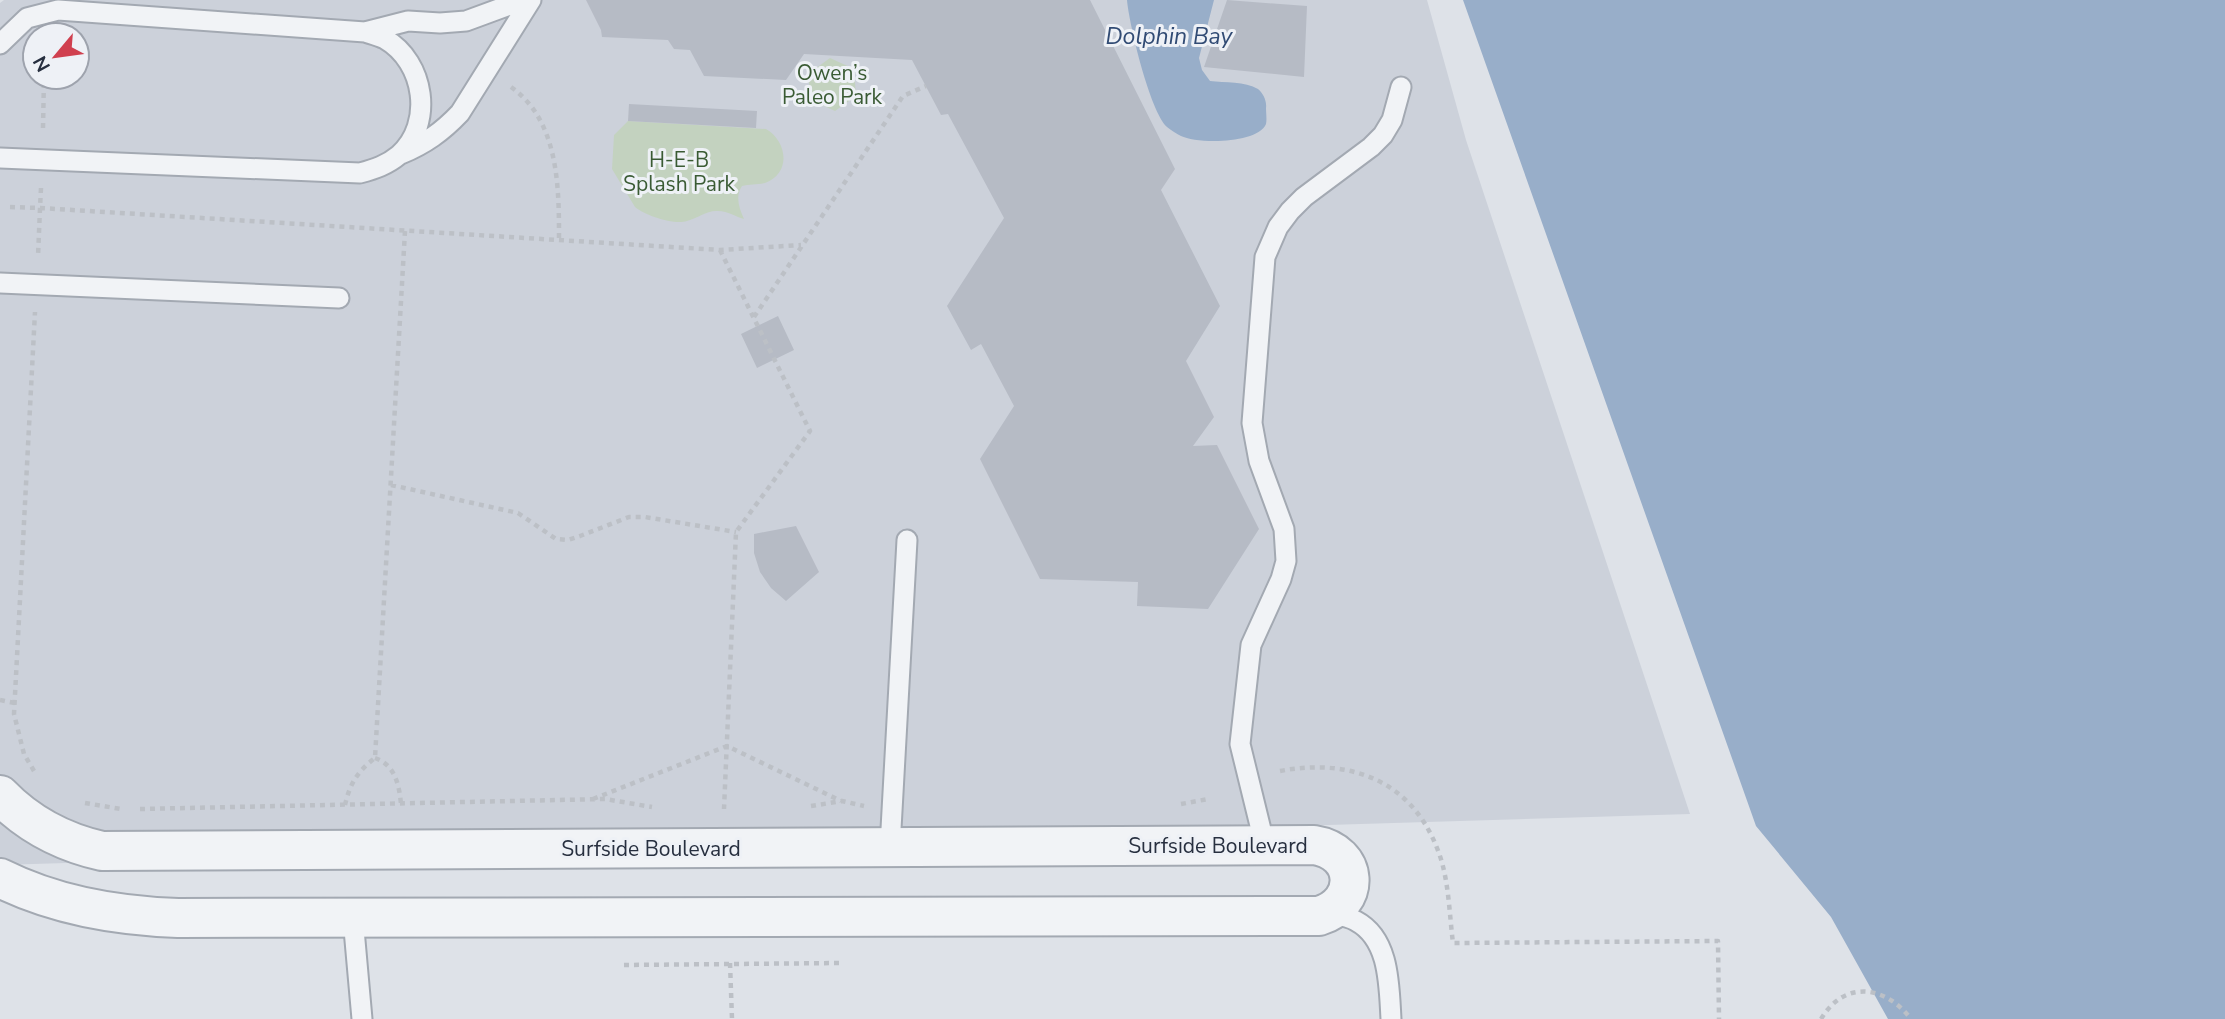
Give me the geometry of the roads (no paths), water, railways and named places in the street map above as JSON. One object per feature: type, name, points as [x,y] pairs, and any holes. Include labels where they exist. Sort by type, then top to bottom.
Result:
[{"type":"street","name":"Surfside Boulevard","points":[[0,796],[16,812],[44,831],[102,852],[1314,845],[1326,847],[1336,853],[1349,873],[1347,896],[1340,906],[1330,913]]},
{"type":"street","points":[[0,878],[21,889],[138,917],[1319,916],[1330,913]]},
{"type":"lane","points":[[365,32],[408,21],[466,21],[523,0]]},
{"type":"lane","points":[[0,158],[360,173],[381,167],[446,129],[460,113],[531,0]]},
{"type":"lane","points":[[0,44],[27,18],[58,10],[365,32],[385,40],[403,54],[415,72],[421,94],[421,116],[413,137],[400,154]]},
{"type":"lane","points":[[1265,845],[1240,744],[1251,645],[1282,579],[1286,561],[1284,529],[1259,461],[1252,423],[1265,257],[1278,227],[1290,211],[1383,135],[1392,120],[1401,87]]},
{"type":"lane","points":[[0,283],[340,298]]},
{"type":"lane","points":[[890,847],[907,540]]},
{"type":"lane","points":[[1330,913],[1357,921],[1376,939],[1387,969],[1391,1019]]},
{"type":"lane","points":[[353,918],[362,1019]]},
{"type":"water","name":"Dolphin Bay","points":[[1127,0],[1214,0],[1199,58],[1202,70],[1210,81],[1253,86],[1260,91],[1266,103],[1266,124],[1261,131],[1240,139],[1213,141],[1189,139],[1167,127],[1160,118],[1147,86]]},
{"type":"water","points":[[1463,0],[2225,0],[2225,1019],[1888,1019],[1831,917],[1756,826]]},
{"type":"park label","name":"Owen’s Paleo Park","points":[[832,85]]},
{"type":"park label","name":"H-E-B Splash Park","points":[[679,172]]}]
